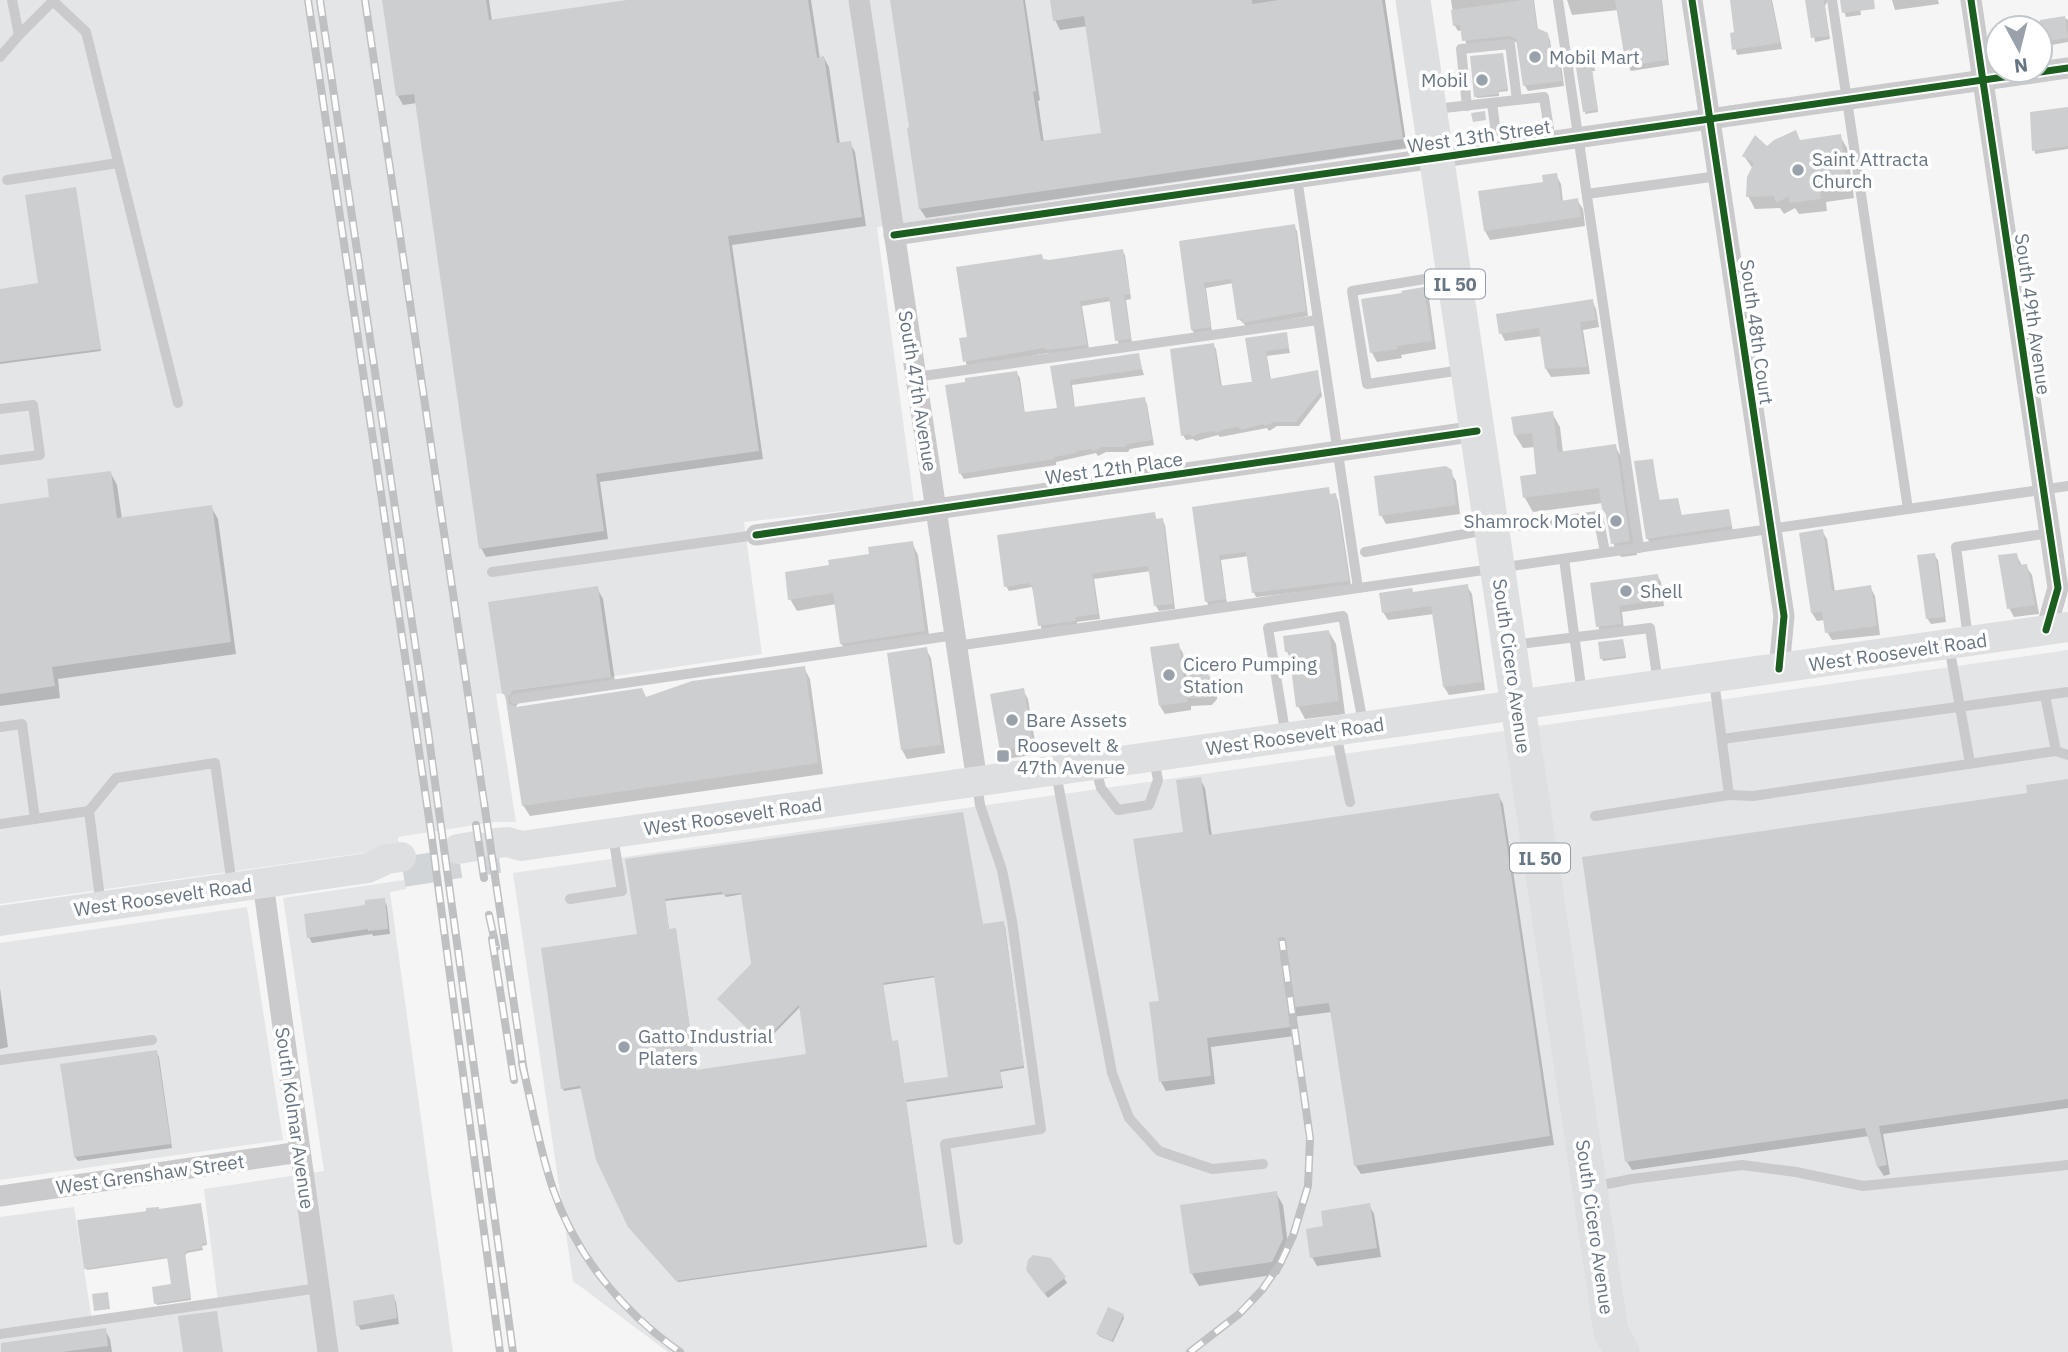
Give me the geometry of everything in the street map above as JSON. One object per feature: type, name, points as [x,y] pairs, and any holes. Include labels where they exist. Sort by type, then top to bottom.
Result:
[{"type":"main road","name":"South Cicero Avenue","points":[[1413,0],[1612,1345]]},
{"type":"main road","name":"West Roosevelt Road","points":[[484,852],[2057,629]]},
{"type":"main road","name":"West Roosevelt Road","points":[[0,921],[368,869],[389,874],[402,864]]},
{"type":"street","name":"South 47th Avenue","points":[[859,0],[976,781]]},
{"type":"street","name":"South 48th Court","points":[[1692,0],[1784,616],[1779,669]]},
{"type":"street","name":"South 49th Avenue","points":[[1971,0],[2058,588],[2057,629]]},
{"type":"street","name":"West 13th Street","points":[[894,235],[2068,68]]},
{"type":"street","name":"West 12th Place","points":[[756,536],[1477,431]]},
{"type":"street","name":"South Kolmar Avenue","points":[[262,883],[328,1352]]},
{"type":"street","name":"West Grenshaw Street","points":[[0,1196],[300,1152]]},
{"type":"lane","points":[[12,0],[19,35]]},
{"type":"lane","points":[[0,57],[53,0],[86,32],[178,403]]},
{"type":"lane","points":[[1558,0],[1639,548]]},
{"type":"lane","points":[[1832,0],[1908,509]]},
{"type":"lane","points":[[1467,106],[1461,49],[1510,44],[1517,100]]},
{"type":"lane","points":[[1430,110],[1544,97],[1551,142]]},
{"type":"lane","points":[[1492,103],[1498,149]]},
{"type":"lane","points":[[6,180],[118,163]]},
{"type":"lane","points":[[1587,194],[1718,176]]},
{"type":"lane","points":[[1297,178],[1358,588]]},
{"type":"lane","points":[[1454,274],[1352,291],[1367,384],[1468,369]]},
{"type":"lane","points":[[916,377],[1318,320]]},
{"type":"lane","points":[[0,409],[33,405],[40,455],[0,460]]},
{"type":"lane","points":[[515,699],[1358,588],[2068,486]]},
{"type":"lane","points":[[1366,552],[1492,529],[1598,516],[1605,552]]},
{"type":"lane","points":[[1970,764],[1962,706],[1956,547],[2050,533]]},
{"type":"lane","points":[[492,572],[756,536]]},
{"type":"lane","points":[[1564,558],[1583,696]]},
{"type":"lane","points":[[1286,737],[1268,628],[1343,616],[1350,728],[1349,802]]},
{"type":"lane","points":[[1509,646],[1650,628],[1658,686]]},
{"type":"lane","points":[[1714,678],[1729,795]]},
{"type":"lane","points":[[1722,739],[2068,692]]},
{"type":"lane","points":[[2045,695],[2056,751]]},
{"type":"lane","points":[[0,727],[22,724],[35,818]]},
{"type":"lane","points":[[1595,816],[1729,795],[1753,796],[2056,751],[2068,755]]},
{"type":"lane","points":[[1095,764],[1101,788],[1118,810],[1149,805],[1158,780],[1154,756]]},
{"type":"lane","points":[[0,824],[89,811],[116,778],[215,764],[233,888]]},
{"type":"lane","points":[[1055,770],[1112,1073],[1129,1118],[1160,1151],[1212,1169],[1263,1164]]},
{"type":"lane","points":[[958,1240],[945,1144],[1041,1129],[1012,921],[1002,870],[980,805],[976,781]]},
{"type":"lane","points":[[89,811],[101,906]]},
{"type":"lane","points":[[570,899],[622,891],[613,833]]},
{"type":"lane","points":[[0,1060],[152,1040]]},
{"type":"lane","points":[[1589,1187],[1742,1165],[1796,1172],[1863,1186],[2068,1165]]},
{"type":"lane","points":[[0,1334],[319,1288]]},
{"type":"shaded area","points":[[0,0],[1385,0],[1407,149],[877,227],[914,503],[744,522],[762,654],[496,694],[516,822],[494,822],[398,837],[399,848],[0,904]]},
{"type":"shaded area","points":[[2068,650],[2068,1352],[668,1352],[573,1281],[513,873]]},
{"type":"shaded area","points":[[404,880],[406,889],[390,892],[453,1352],[0,1352],[0,1217],[74,1207],[92,1320],[218,1302],[204,1189],[324,1171],[283,898]]},
{"type":"shaded area","points":[[247,907],[283,1140],[0,1180],[0,943]]},
{"type":"building","points":[[382,0],[486,0],[489,20],[627,0],[808,0],[817,58],[824,56],[837,143],[851,141],[862,217],[728,236],[759,451],[596,474],[604,531],[479,549],[414,94],[396,96]]},
{"type":"building","points":[[890,0],[1023,0],[1041,141],[1101,133],[1084,16],[1053,21],[1050,0],[1252,0],[1252,4],[1278,0],[1382,0],[1403,139],[919,209]]},
{"type":"building","points":[[1533,0],[1537,28],[1548,33],[1551,58],[1558,57],[1562,81],[1523,86],[1516,39],[1509,36],[1462,41],[1460,25],[1453,26],[1451,10]]},
{"type":"building","points":[[1615,0],[1661,0],[1667,60],[1626,66]]},
{"type":"building","points":[[1730,0],[1771,0],[1780,43],[1732,50],[1730,33],[1734,32]]},
{"type":"building","points":[[1805,0],[1824,0],[1829,36],[1811,38]]},
{"type":"building","points":[[1840,0],[1874,0],[1875,9],[1842,13]]},
{"type":"building","points":[[2065,16],[2068,38],[2054,40],[2054,18]]},
{"type":"building","points":[[1593,52],[1595,69],[1592,69],[1598,110],[1583,112],[1574,55]]},
{"type":"building","points":[[1503,53],[1508,89],[1499,90],[1499,94],[1474,97],[1470,56]]},
{"type":"building","points":[[2068,107],[2068,146],[2032,151],[2030,112]]},
{"type":"building","points":[[1485,111],[1486,120],[1473,122],[1471,113]]},
{"type":"building","name":"Saint Attracta Church","points":[[1796,130],[1800,140],[1841,134],[1848,186],[1820,190],[1821,199],[1790,203],[1789,196],[1776,203],[1774,196],[1746,197],[1747,177],[1754,163],[1742,156],[1755,135],[1767,146]]},
{"type":"building","points":[[1557,173],[1561,201],[1578,198],[1581,217],[1484,231],[1478,191],[1543,182],[1542,175]]},
{"type":"building","points":[[76,187],[101,349],[0,362],[0,289],[38,283],[25,195]]},
{"type":"building","points":[[1295,224],[1306,311],[1243,323],[1242,319],[1237,320],[1231,279],[1204,283],[1211,327],[1191,330],[1179,241]]},
{"type":"building","points":[[1123,249],[1130,294],[1124,295],[1131,339],[1115,341],[1109,297],[1080,301],[1087,345],[1048,350],[1043,348],[963,362],[959,338],[967,337],[956,267],[1042,254],[1043,259],[1049,260]]},
{"type":"building","points":[[1424,287],[1432,341],[1370,353],[1361,299]]},
{"type":"building","points":[[1593,299],[1596,320],[1580,322],[1587,367],[1545,369],[1539,328],[1499,334],[1496,314]]},
{"type":"building","points":[[1287,332],[1289,348],[1266,351],[1270,379],[1318,370],[1321,391],[1296,422],[1274,422],[1241,430],[1238,427],[1216,433],[1200,433],[1192,437],[1189,434],[1181,436],[1170,349],[1214,343],[1220,386],[1252,382],[1245,338]]},
{"type":"building","points":[[1139,353],[1142,369],[1070,380],[1074,407],[1145,397],[1152,440],[1127,444],[1125,447],[1102,447],[1054,459],[959,474],[945,385],[965,382],[965,378],[1017,371],[1024,412],[1057,408],[1050,366]]},
{"type":"building","points":[[1553,411],[1558,452],[1616,444],[1630,541],[1611,544],[1599,488],[1523,498],[1520,476],[1536,474],[1532,433],[1514,435],[1511,417]]},
{"type":"building","points":[[1653,459],[1659,500],[1678,498],[1681,515],[1729,509],[1732,526],[1646,539],[1634,461]]},
{"type":"building","points":[[1446,466],[1452,470],[1456,505],[1379,516],[1374,476]]},
{"type":"building","points":[[111,471],[117,518],[212,505],[231,642],[52,667],[55,686],[0,694],[0,504],[49,497],[47,479]]},
{"type":"building","points":[[1329,487],[1330,494],[1336,493],[1349,581],[1252,593],[1246,552],[1219,555],[1226,599],[1205,602],[1192,507]]},
{"type":"building","points":[[1155,512],[1156,519],[1163,518],[1173,604],[1154,606],[1148,566],[1096,573],[1092,574],[1098,614],[1075,617],[1076,621],[1038,626],[1032,585],[1029,583],[1004,587],[997,535]]},
{"type":"building","points":[[1823,529],[1832,591],[1871,585],[1877,626],[1825,633],[1822,612],[1811,613],[1799,533]]},
{"type":"building","points":[[913,541],[925,631],[840,644],[833,593],[788,600],[785,572],[829,565],[828,560],[869,554],[868,547]]},
{"type":"building","points":[[1935,553],[1944,617],[1926,619],[1917,555]]},
{"type":"building","points":[[2017,553],[2019,565],[2027,564],[2035,605],[2007,609],[1998,555]]},
{"type":"building","name":"Shell","points":[[1658,574],[1661,600],[1619,606],[1622,624],[1596,627],[1590,583]]},
{"type":"building","points":[[1468,584],[1482,682],[1443,687],[1431,606],[1382,613],[1379,593],[1412,588],[1413,592]]},
{"type":"building","points":[[598,586],[611,677],[513,691],[508,697],[509,704],[516,707],[642,688],[646,697],[692,681],[805,666],[818,763],[522,806],[488,602]]},
{"type":"building","points":[[1329,630],[1339,701],[1296,707],[1289,652],[1285,652],[1283,636]]},
{"type":"building","points":[[1623,639],[1626,656],[1600,659],[1598,642]]},
{"type":"building","name":"Cicero Pumping Station","points":[[1179,643],[1184,677],[1199,672],[1208,674],[1213,681],[1213,690],[1203,698],[1187,698],[1188,702],[1159,706],[1150,647]]},
{"type":"building","points":[[927,647],[941,745],[901,750],[887,653]]},
{"type":"building","name":"Bare Assets","points":[[1024,688],[1033,745],[1000,751],[990,694]]},
{"type":"building","points":[[1201,777],[1209,835],[1499,793],[1550,1136],[1354,1166],[1329,1003],[1288,1008],[1290,1027],[1207,1038],[1211,1076],[1159,1082],[1149,1002],[1159,1001],[1133,839],[1183,832],[1176,780]]},
{"type":"building","points":[[2068,779],[2068,1099],[1879,1126],[1887,1165],[1877,1167],[1865,1128],[1625,1162],[1582,857],[2027,793],[2026,785]]},
{"type":"building","name":"Gatto Industrial Platers","points":[[963,812],[983,924],[1004,921],[1024,1066],[1000,1070],[1002,1086],[906,1100],[927,1245],[676,1281],[628,1227],[596,1160],[580,1086],[561,1089],[541,948],[637,934],[625,859]],"holes":[[[722,892],[723,895],[741,893],[751,964],[717,999],[762,1043],[799,1005],[806,1054],[696,1070],[676,928],[669,929],[665,899]],[[934,976],[948,1077],[904,1083],[898,1040],[892,1041],[883,983]]]},
{"type":"building","points":[[385,898],[388,929],[368,929],[307,938],[304,914],[365,905],[365,900]]},
{"type":"building","points":[[157,1050],[171,1144],[74,1157],[60,1064]]},
{"type":"building","points":[[1277,1191],[1283,1239],[1272,1262],[1190,1274],[1180,1205]]},
{"type":"building","points":[[201,1203],[207,1243],[202,1244],[202,1248],[185,1253],[191,1298],[154,1304],[152,1287],[171,1284],[167,1257],[84,1269],[77,1220],[146,1211],[146,1208],[159,1209]]},
{"type":"building","points":[[1370,1203],[1377,1248],[1310,1258],[1306,1229],[1323,1226],[1321,1211]]},
{"type":"building","points":[[1033,1255],[1051,1258],[1066,1277],[1044,1294],[1026,1270],[1028,1260]]},
{"type":"building","points":[[108,1292],[110,1309],[94,1311],[92,1294]]},
{"type":"building","points":[[394,1294],[397,1318],[356,1326],[353,1301]]},
{"type":"building","points":[[1108,1307],[1124,1314],[1112,1341],[1096,1334]]},
{"type":"building","points":[[217,1311],[223,1352],[183,1352],[178,1316]]},
{"type":"building","points":[[106,1328],[108,1346],[62,1352],[1,1352],[1,1343]]},
{"type":"tunnel","points":[[478,861],[499,858]]},
{"type":"tunnel","points":[[403,872],[460,863]]},
{"type":"railway","points":[[308,0],[431,832],[500,1352]]},
{"type":"railway","points":[[320,0],[427,724],[513,1352]]},
{"type":"railway","points":[[365,0],[524,1072]]},
{"type":"railway","points":[[476,825],[484,878]]},
{"type":"railway","points":[[489,915],[496,947]]},
{"type":"railway","points":[[492,939],[514,1080]]},
{"type":"railway","points":[[1190,1352],[1239,1314],[1262,1290],[1280,1264],[1293,1236],[1308,1186],[1310,1138],[1282,941]]},
{"type":"railway","points":[[522,1063],[548,1174],[575,1237],[588,1259],[621,1301],[680,1352]]},
{"type":"cycle path","points":[[1692,0],[1784,616],[1779,669]]},
{"type":"cycle path","points":[[1971,0],[2058,588],[2046,630]]},
{"type":"cycle path","points":[[894,235],[2068,68]]},
{"type":"cycle path","points":[[756,535],[1477,431]]},
{"type":"place","name":"Mobil Mart","points":[[1535,57]]},
{"type":"place","name":"Mobil","points":[[1482,80]]},
{"type":"place","name":"Saint Attracta Church","points":[[1798,170]]},
{"type":"place","name":"Shamrock Motel","points":[[1616,521]]},
{"type":"place","name":"Shell","points":[[1626,591]]},
{"type":"place","name":"Cicero Pumping Station","points":[[1169,675]]},
{"type":"place","name":"Bare Assets","points":[[1012,720]]},
{"type":"place","name":"Roosevelt & 47th Avenue","points":[[1003,756]]},
{"type":"place","name":"Gatto Industrial Platers","points":[[624,1047]]}]
